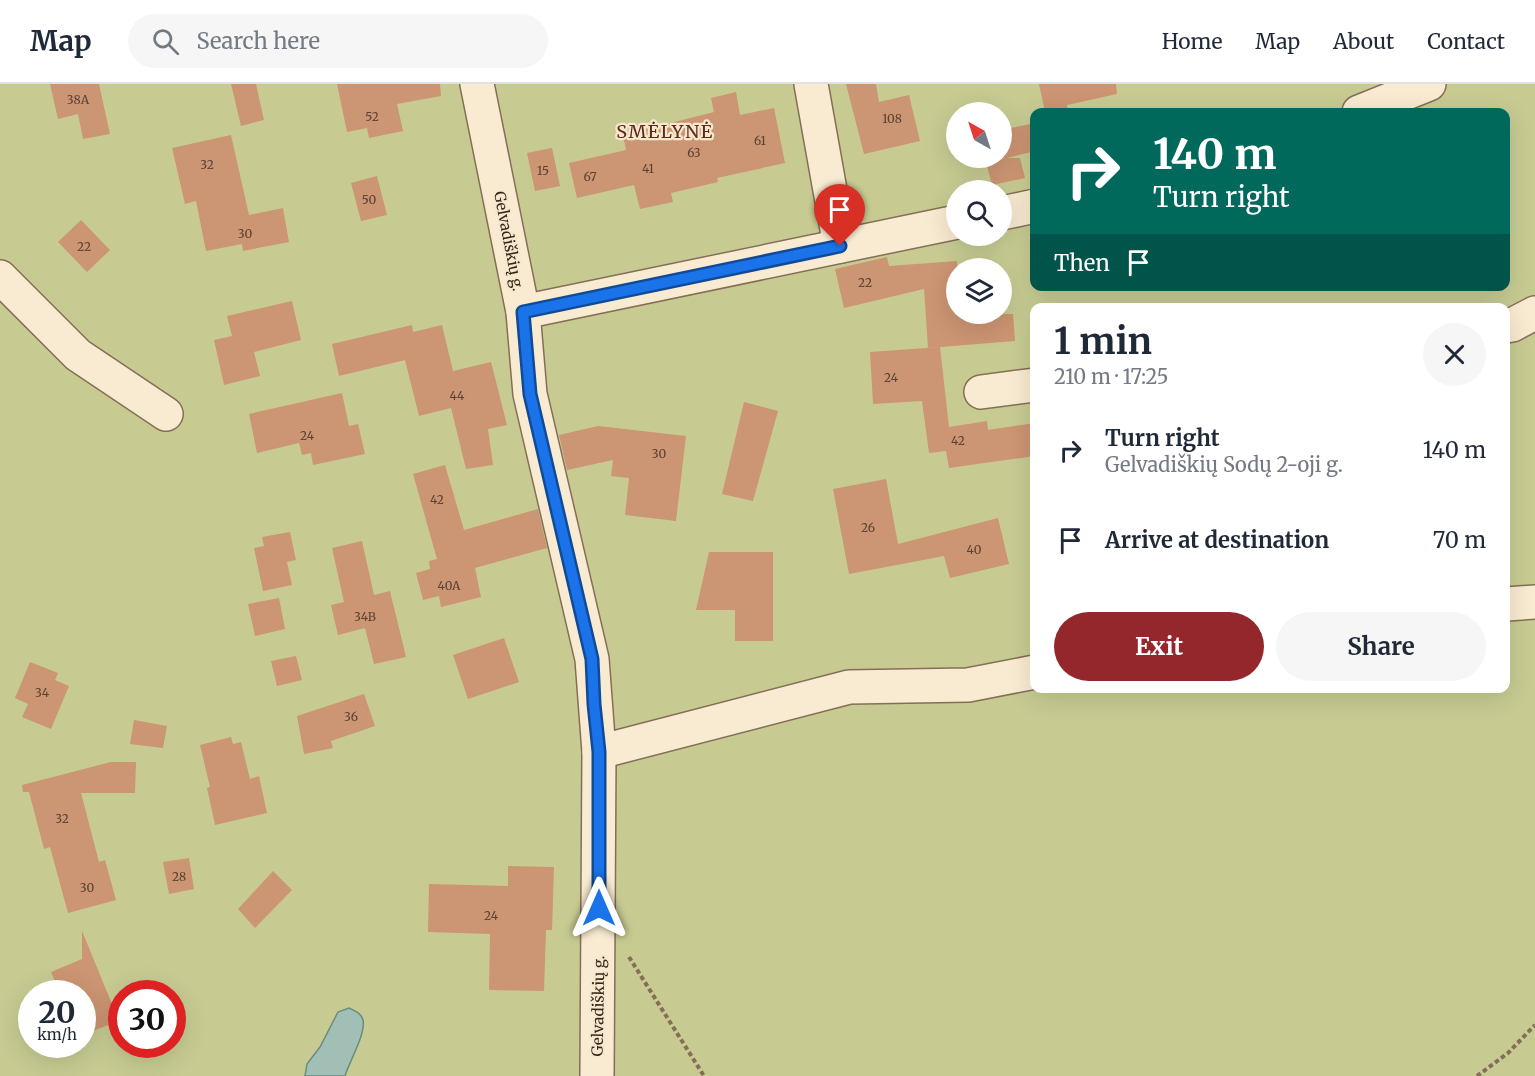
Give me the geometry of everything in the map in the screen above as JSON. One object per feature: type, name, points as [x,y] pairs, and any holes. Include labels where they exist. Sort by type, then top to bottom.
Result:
[{"type":"street","name":"Gelvadiškių g.","points":[[477,84],[523,312],[530,394],[592,659],[599,752],[597,1076]]},
{"type":"street","points":[[811,84],[840,246]]},
{"type":"street","points":[[1369,108],[1430,84]]},
{"type":"street","points":[[1012,211],[1030,207]]},
{"type":"street","points":[[523,312],[946,224]]},
{"type":"street","points":[[0,277],[78,355],[166,414]]},
{"type":"street","points":[[1510,325],[1535,314]]},
{"type":"street","points":[[981,392],[1030,386]]},
{"type":"street","points":[[1510,604],[1535,602]]},
{"type":"street","points":[[599,752],[849,687],[968,685],[1030,673]]},
{"type":"path","points":[[623,948],[704,1076]]},
{"type":"path","points":[[1477,1076],[1508,1053],[1535,1025]]},
{"type":"green space","points":[[0,84],[1535,84],[1535,1076],[0,1076]]},
{"type":"water","points":[[349,1008],[358,1012],[363,1020],[363,1026],[360,1040],[345,1076],[305,1076],[307,1064],[320,1047],[338,1012]]},
{"type":"building","points":[[50,84],[99,84],[110,134],[83,139],[78,114],[58,119]]},
{"type":"building","points":[[231,84],[256,84],[264,120],[241,126]]},
{"type":"building","points":[[337,84],[440,84],[441,96],[397,104],[403,131],[369,138],[367,128],[347,132]]},
{"type":"building","points":[[846,84],[876,84],[879,102],[909,95],[920,141],[864,154]]},
{"type":"building","points":[[1039,84],[1116,84],[1117,94],[1067,105],[1067,108],[1044,108]]},
{"type":"building","points":[[736,92],[740,115],[774,108],[785,163],[717,178],[718,182],[671,193],[673,202],[640,209],[634,185],[577,198],[569,163],[626,150],[623,135],[714,112],[711,98]]},
{"type":"building","points":[[1030,124],[1030,152],[1012,157],[1012,128]]},
{"type":"building","points":[[231,135],[249,215],[283,208],[289,242],[243,251],[242,244],[206,251],[196,201],[185,204],[172,148]]},
{"type":"building","points":[[552,148],[560,186],[535,191],[527,153]]},
{"type":"building","points":[[1012,158],[1020,158],[1025,178],[1012,181],[991,180],[988,168],[1012,168]]},
{"type":"building","points":[[377,176],[387,215],[361,221],[351,183]]},
{"type":"building","points":[[81,220],[110,250],[87,272],[58,242]]},
{"type":"building","points":[[887,257],[889,266],[946,262],[946,324],[1012,324],[1013,314],[1015,341],[928,348],[924,289],[844,308],[835,269]]},
{"type":"building","points":[[292,301],[301,340],[254,352],[260,376],[224,385],[214,340],[232,336],[227,316]]},
{"type":"building","points":[[412,325],[413,332],[442,325],[453,371],[491,362],[507,425],[488,429],[493,465],[466,469],[451,408],[419,416],[405,360],[339,376],[332,344]]},
{"type":"building","points":[[940,347],[949,427],[987,421],[988,430],[1030,424],[1030,457],[949,468],[946,451],[929,453],[922,401],[873,404],[870,352]]},
{"type":"building","points":[[342,393],[349,426],[358,424],[365,454],[313,465],[311,453],[302,455],[299,443],[257,453],[249,414]]},
{"type":"building","points":[[744,402],[778,411],[753,501],[722,494]]},
{"type":"building","points":[[598,426],[686,436],[676,521],[625,515],[629,478],[611,476],[613,460],[567,470],[559,435]]},
{"type":"building","points":[[445,465],[464,530],[538,509],[547,548],[475,568],[481,597],[441,607],[439,596],[423,600],[416,573],[430,569],[429,561],[437,559],[413,474]]},
{"type":"building","points":[[886,479],[898,544],[998,518],[1009,564],[950,578],[944,556],[849,574],[833,489]]},
{"type":"building","points":[[290,532],[296,560],[287,562],[292,585],[263,591],[254,548],[264,546],[262,537]]},
{"type":"building","points":[[362,541],[374,595],[390,591],[406,657],[374,664],[365,628],[338,635],[331,605],[344,602],[332,548]]},
{"type":"building","points":[[709,552],[773,552],[773,641],[735,641],[735,610],[696,610]]},
{"type":"building","points":[[279,598],[285,629],[255,636],[248,604]]},
{"type":"building","points":[[504,638],[519,682],[468,699],[453,655]]},
{"type":"building","points":[[296,656],[302,680],[277,686],[271,661]]},
{"type":"building","points":[[30,662],[58,673],[55,680],[69,686],[51,729],[22,717],[28,704],[15,698]]},
{"type":"building","points":[[364,694],[375,726],[331,741],[333,748],[304,754],[297,716]]},
{"type":"building","points":[[134,720],[167,726],[163,748],[130,744]]},
{"type":"building","points":[[231,737],[233,744],[241,742],[250,779],[259,776],[267,813],[215,825],[207,788],[210,787],[200,745]]},
{"type":"building","points":[[111,762],[136,762],[135,793],[81,793],[99,862],[105,860],[116,900],[68,913],[50,847],[44,849],[29,792],[23,792],[22,785]]},
{"type":"building","points":[[189,858],[194,889],[169,894],[163,862]]},
{"type":"building","points":[[508,866],[554,867],[552,930],[546,930],[544,991],[489,990],[490,934],[428,932],[429,884],[508,886]]},
{"type":"building","points":[[273,871],[292,890],[255,928],[238,909]]},
{"type":"building","points":[[82,931],[108,994],[108,1025],[96,1030],[96,980],[54,980],[51,972],[82,959]]},
{"type":"district","name":"SMĖLYNĖ","points":[[665,131]]},
{"type":"route","points":[[599,908],[599,752],[592,659],[530,394],[523,312],[840,246]]}]
